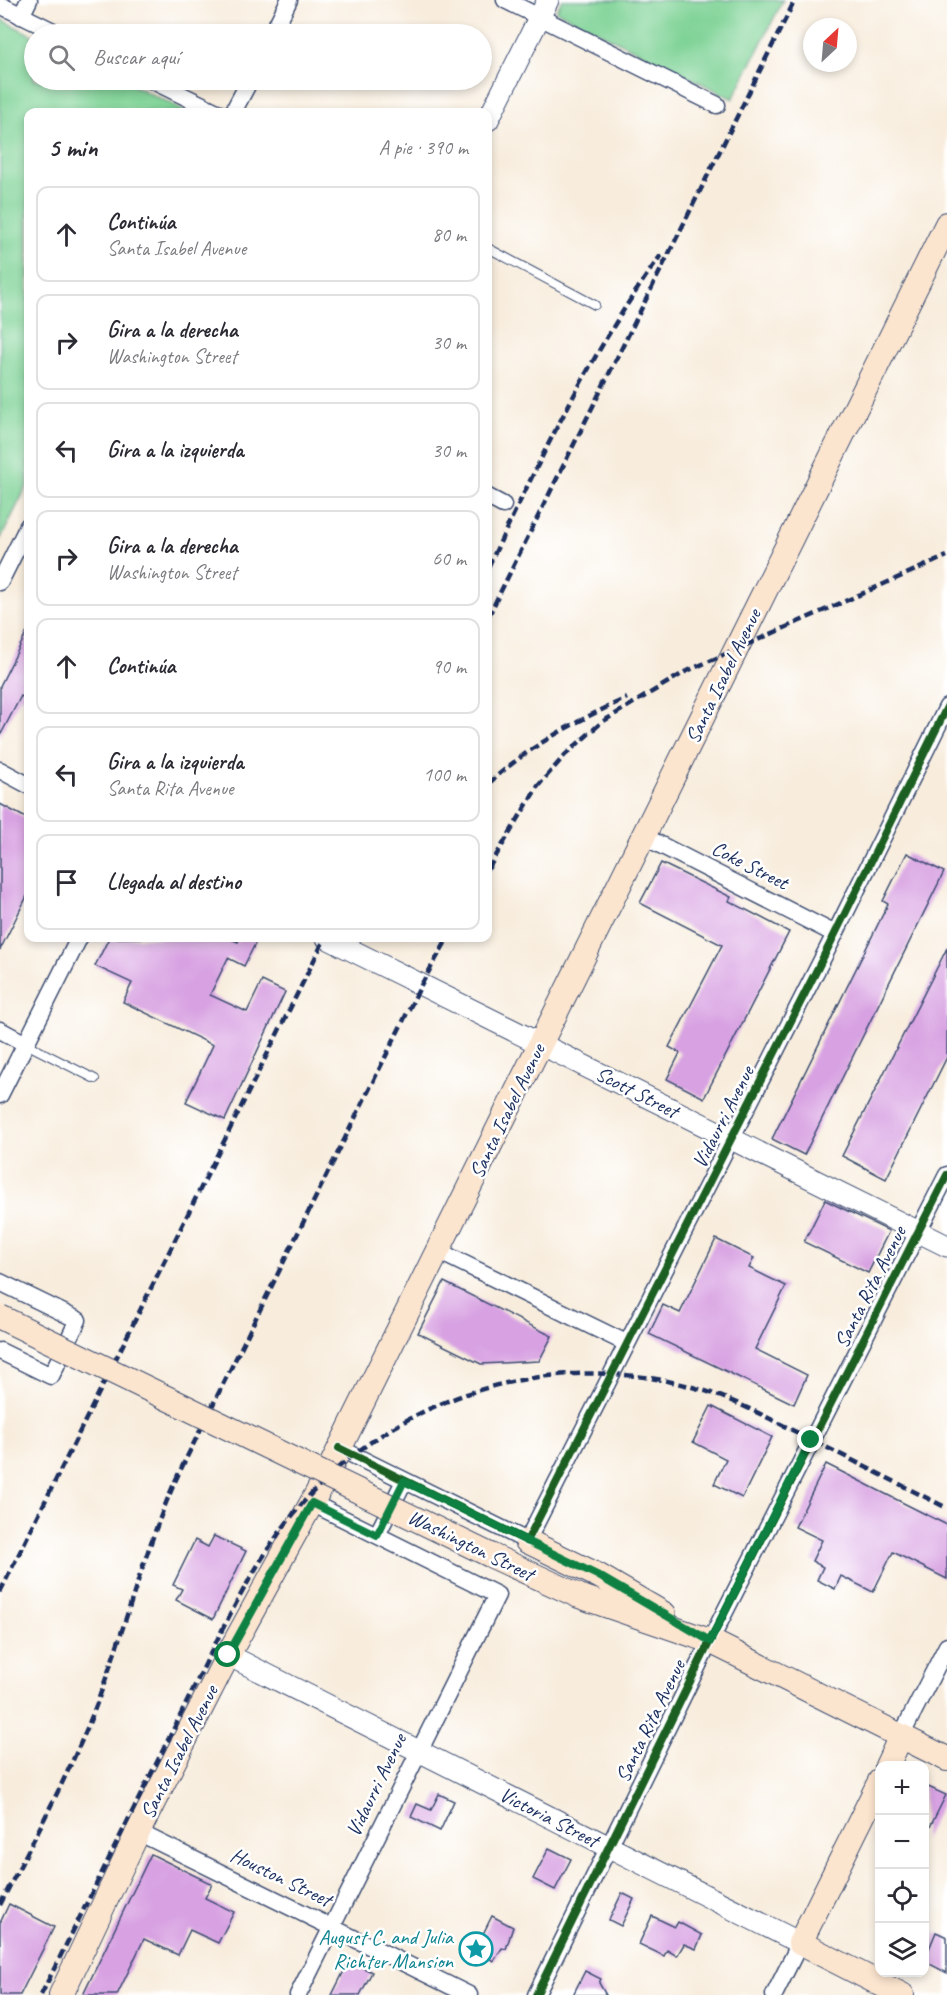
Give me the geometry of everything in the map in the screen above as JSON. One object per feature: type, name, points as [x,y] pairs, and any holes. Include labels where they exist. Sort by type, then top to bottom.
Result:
[{"type":"main road","name":"Santa Isabel Avenue","points":[[61,1995],[138,1832],[228,1655],[312,1503],[645,837],[947,224]]},
{"type":"main road","name":"Washington Street","points":[[0,1317],[490,1555],[579,1596],[710,1641],[947,1759]]},
{"type":"main road","points":[[527,1541],[599,1576],[710,1641]]},
{"type":"main road","points":[[889,1761],[901,1736]]},
{"type":"main road","points":[[800,1943],[875,1789]]},
{"type":"main road","name":"Victoria Street","points":[[800,1943],[902,1995]]},
{"type":"street","points":[[21,16],[29,0]]},
{"type":"street","points":[[277,24],[289,0]]},
{"type":"street","points":[[504,0],[544,9],[717,105]]},
{"type":"street","points":[[0,5],[38,24]]},
{"type":"street","points":[[492,112],[544,9]]},
{"type":"street","points":[[171,90],[210,108]]},
{"type":"street","points":[[235,108],[245,90]]},
{"type":"street","points":[[492,499],[503,505]]},
{"type":"street","points":[[0,582],[24,534]]},
{"type":"street","name":"Vidaurri Avenue","points":[[527,1541],[626,1343],[732,1140],[947,707]]},
{"type":"street","points":[[0,770],[24,783]]},
{"type":"street","name":"Coke Street","points":[[645,837],[835,934]]},
{"type":"street","points":[[0,1095],[77,942]]},
{"type":"street","name":"Scott Street","points":[[335,942],[947,1245]]},
{"type":"street","points":[[0,1030],[26,1044]]},
{"type":"street","name":"Santa Rita Avenue","points":[[536,1995],[710,1641],[947,1175]]},
{"type":"street","points":[[438,1251],[626,1343]]},
{"type":"street","points":[[0,1282],[78,1320],[51,1376],[0,1351]]},
{"type":"street","name":"Washington Street","points":[[339,1448],[527,1541]]},
{"type":"street","points":[[377,1535],[404,1481]]},
{"type":"street","name":"Washington Street","points":[[312,1503],[497,1595]]},
{"type":"street","name":"Vidaurri Avenue","points":[[297,1995],[497,1595]]},
{"type":"street","points":[[901,1736],[947,1646]]},
{"type":"street","name":"Victoria Street","points":[[228,1655],[800,1943]]},
{"type":"street","name":"Houston Street","points":[[138,1832],[469,1995]]},
{"type":"street","points":[[774,1995],[800,1943]]},
{"type":"lane","points":[[492,250],[595,305]]},
{"type":"lane","points":[[26,1044],[95,1079]]},
{"type":"green space","points":[[562,0],[783,0],[733,99],[556,11]]},
{"type":"green space","points":[[0,19],[24,31],[24,90],[143,90],[180,108],[24,108],[24,492],[0,540]]},
{"type":"building","points":[[24,638],[24,698],[21,696],[0,736],[0,686]]},
{"type":"building","points":[[0,804],[24,817],[24,902],[0,950]]},
{"type":"building","points":[[907,853],[944,872],[804,1155],[772,1139],[888,904],[883,901]]},
{"type":"building","points":[[661,863],[731,897],[729,901],[789,932],[704,1098],[667,1079],[680,1053],[669,1047],[722,945],[640,903]]},
{"type":"building","points":[[107,942],[256,942],[244,966],[228,958],[210,995],[247,1012],[262,981],[285,992],[225,1120],[186,1102],[213,1045],[123,1002],[132,983],[95,966]]},
{"type":"building","points":[[947,948],[947,1057],[886,1179],[842,1156]]},
{"type":"building","points":[[825,1200],[889,1231],[868,1273],[804,1242]]},
{"type":"building","points":[[716,1239],[754,1258],[749,1268],[786,1286],[755,1349],[807,1375],[794,1404],[649,1334],[663,1305],[680,1313]]},
{"type":"building","points":[[444,1282],[552,1336],[539,1361],[481,1364],[418,1333]]},
{"type":"building","points":[[711,1406],[772,1437],[742,1498],[714,1484],[726,1459],[693,1442]]},
{"type":"building","points":[[826,1464],[947,1525],[947,1579],[893,1552],[873,1592],[841,1576],[835,1589],[817,1580],[823,1567],[812,1561],[822,1540],[795,1527]]},
{"type":"building","points":[[214,1536],[246,1551],[213,1619],[176,1600],[182,1589],[173,1585],[195,1540],[208,1547]]},
{"type":"building","points":[[929,1787],[946,1795],[929,1829]]},
{"type":"building","points":[[439,1794],[454,1801],[440,1831],[411,1817],[417,1804],[431,1810]]},
{"type":"building","points":[[549,1848],[571,1859],[555,1890],[533,1879]]},
{"type":"building","points":[[151,1854],[212,1884],[205,1898],[234,1912],[218,1943],[190,1930],[178,1955],[144,1939],[117,1995],[83,1995]]},
{"type":"building","points":[[622,1893],[634,1899],[621,1926],[609,1920]]},
{"type":"building","points":[[9,1904],[54,1927],[20,1995],[0,1995],[0,1923]]},
{"type":"building","points":[[492,1916],[513,1927],[506,1949],[502,1948],[494,1961],[475,1950]]},
{"type":"building","points":[[652,1916],[675,1927],[678,1922],[702,1935],[696,1949],[684,1944],[677,1956],[667,1950],[664,1956],[639,1944]]},
{"type":"building","points":[[936,1932],[947,1937],[947,1973],[929,1964],[929,1949]]},
{"type":"building","points":[[349,1961],[372,1972],[360,1995],[332,1995]]},
{"type":"building","points":[[585,1971],[601,1979],[599,1983],[606,1995],[573,1995]]},
{"type":"railway","points":[[492,609],[795,0]]},
{"type":"railway","points":[[492,559],[589,368],[661,255]]},
{"type":"railway","points":[[492,862],[538,786],[565,755],[602,722],[685,672],[947,556]]},
{"type":"railway","points":[[492,780],[554,735],[627,698]]},
{"type":"railway","points":[[0,1592],[323,942]]},
{"type":"railway","points":[[0,1905],[55,1798],[85,1733],[98,1701],[152,1538],[178,1475],[421,985],[446,942]]},
{"type":"railway","points":[[41,1995],[224,1626],[268,1549],[285,1525],[322,1482],[365,1447],[412,1418],[462,1396],[515,1381],[570,1374],[626,1375],[681,1384],[715,1394],[747,1408],[947,1508]]},
{"type":"cycle path","points":[[339,1448],[527,1541],[835,934],[947,707]]},
{"type":"cycle path","points":[[536,1995],[710,1641],[947,1175]]},
{"type":"place","name":"August C. and Julia Richter Mansion","points":[[476,1949]]},
{"type":"route","points":[[228,1655],[312,1503],[377,1535],[404,1481],[599,1576],[710,1641],[811,1440]]}]
